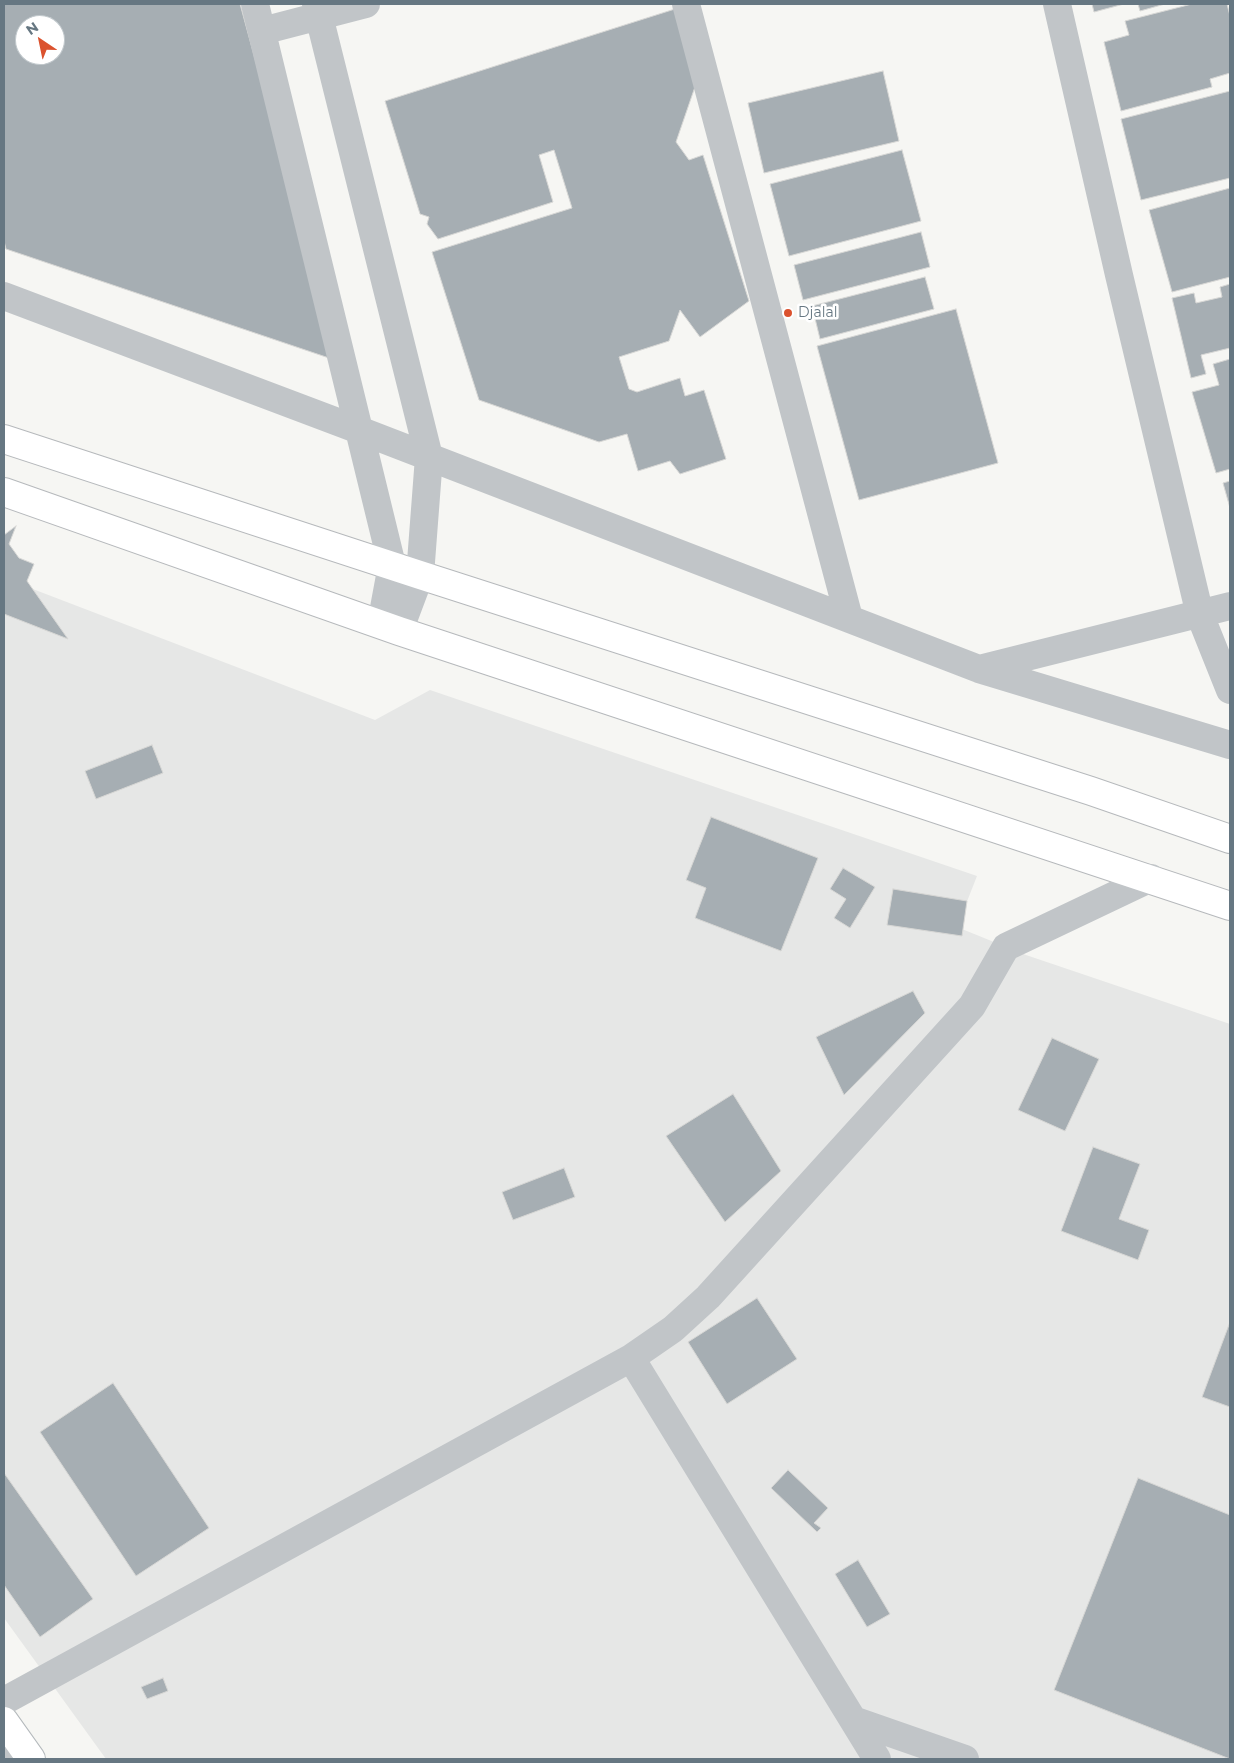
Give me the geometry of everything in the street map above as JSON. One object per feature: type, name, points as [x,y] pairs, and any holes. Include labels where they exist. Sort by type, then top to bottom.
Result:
[{"type":"main road","points":[[4,439],[1091,791],[1230,840]]},
{"type":"main road","points":[[4,492],[390,627],[1151,878],[1230,906]]},
{"type":"main road","points":[[4,1721],[20,1756]]},
{"type":"street","points":[[255,4],[392,565],[390,627]]},
{"type":"street","points":[[262,31],[317,10],[366,4]]},
{"type":"street","points":[[686,4],[849,618]]},
{"type":"street","points":[[1057,4],[1200,615],[1230,690]]},
{"type":"street","points":[[317,10],[429,457],[420,575],[390,627]]},
{"type":"street","points":[[4,296],[359,430],[979,669],[1230,745]]},
{"type":"street","points":[[979,669],[1230,606]]},
{"type":"street","points":[[4,1701],[631,1358],[673,1329],[708,1297],[972,1006],[1006,947],[1151,878]]},
{"type":"street","points":[[631,1358],[877,1759]]},
{"type":"street","points":[[853,1720],[965,1759]]},
{"type":"shaded area","points":[[4,578],[375,720],[430,690],[977,876],[957,927],[1026,955],[1230,1024],[1230,1759],[106,1759],[4,1618]]},
{"type":"building","points":[[4,4],[240,4],[335,351],[329,358],[6,249],[4,241]]},
{"type":"building","points":[[1092,4],[1124,4],[1094,12]]},
{"type":"building","points":[[1138,4],[1165,4],[1140,11]]},
{"type":"building","points":[[1192,4],[1227,4],[1230,16],[1230,73],[1210,79],[1212,87],[1121,111],[1104,42],[1129,35],[1125,21]]},
{"type":"building","points":[[675,9],[697,81],[676,142],[689,160],[703,155],[749,301],[700,337],[680,310],[669,341],[619,357],[629,389],[637,392],[680,378],[685,396],[704,390],[726,459],[680,474],[670,461],[638,471],[627,434],[599,442],[479,400],[432,252],[572,208],[554,150],[539,155],[553,202],[438,239],[427,224],[429,217],[420,214],[385,101]]},
{"type":"building","points":[[883,71],[899,141],[764,173],[748,103]]},
{"type":"building","points":[[1230,91],[1230,178],[1141,200],[1121,119]]},
{"type":"building","points":[[902,150],[921,221],[789,256],[770,184]]},
{"type":"building","points":[[1230,188],[1230,277],[1172,292],[1149,210]]},
{"type":"building","points":[[921,232],[930,267],[803,300],[794,265]]},
{"type":"building","points":[[925,277],[934,309],[820,339],[812,306]]},
{"type":"building","points":[[1230,284],[1230,348],[1201,355],[1206,374],[1191,378],[1172,298],[1194,293],[1196,303],[1222,297],[1220,287]]},
{"type":"building","points":[[956,309],[998,463],[859,500],[817,346]]},
{"type":"building","points":[[1230,359],[1230,469],[1216,473],[1192,392],[1219,385],[1213,364]]},
{"type":"building","points":[[1230,481],[1230,508],[1223,483]]},
{"type":"building","points":[[16,526],[9,544],[19,558],[34,564],[27,581],[68,639],[4,614],[4,535]]},
{"type":"building","points":[[152,745],[163,773],[96,799],[85,771]]},
{"type":"building","points":[[711,817],[818,858],[781,951],[695,918],[706,888],[686,880]]},
{"type":"building","points":[[843,868],[875,887],[850,928],[834,918],[846,899],[830,889]]},
{"type":"building","points":[[893,889],[967,901],[962,936],[887,925]]},
{"type":"building","points":[[913,991],[925,1013],[844,1095],[816,1037]]},
{"type":"building","points":[[1052,1038],[1099,1059],[1065,1131],[1018,1110]]},
{"type":"building","points":[[733,1094],[781,1171],[725,1222],[666,1136]]},
{"type":"building","points":[[1093,1147],[1140,1164],[1119,1219],[1149,1230],[1138,1260],[1061,1231]]},
{"type":"building","points":[[564,1168],[575,1197],[513,1220],[502,1192]]},
{"type":"building","points":[[757,1298],[797,1359],[727,1404],[688,1342]]},
{"type":"building","points":[[1230,1322],[1230,1407],[1202,1397]]},
{"type":"building","points":[[113,1383],[209,1528],[136,1576],[40,1432]]},
{"type":"building","points":[[788,1470],[828,1508],[814,1523],[821,1528],[817,1532],[771,1488]]},
{"type":"building","points":[[4,1473],[93,1599],[40,1637],[4,1585]]},
{"type":"building","points":[[1138,1478],[1230,1515],[1230,1759],[1054,1690]]},
{"type":"building","points":[[858,1560],[890,1614],[867,1627],[835,1574]]},
{"type":"building","points":[[163,1678],[168,1691],[147,1699],[141,1687]]},
{"type":"place","name":"Djalal","points":[[788,313]]}]
